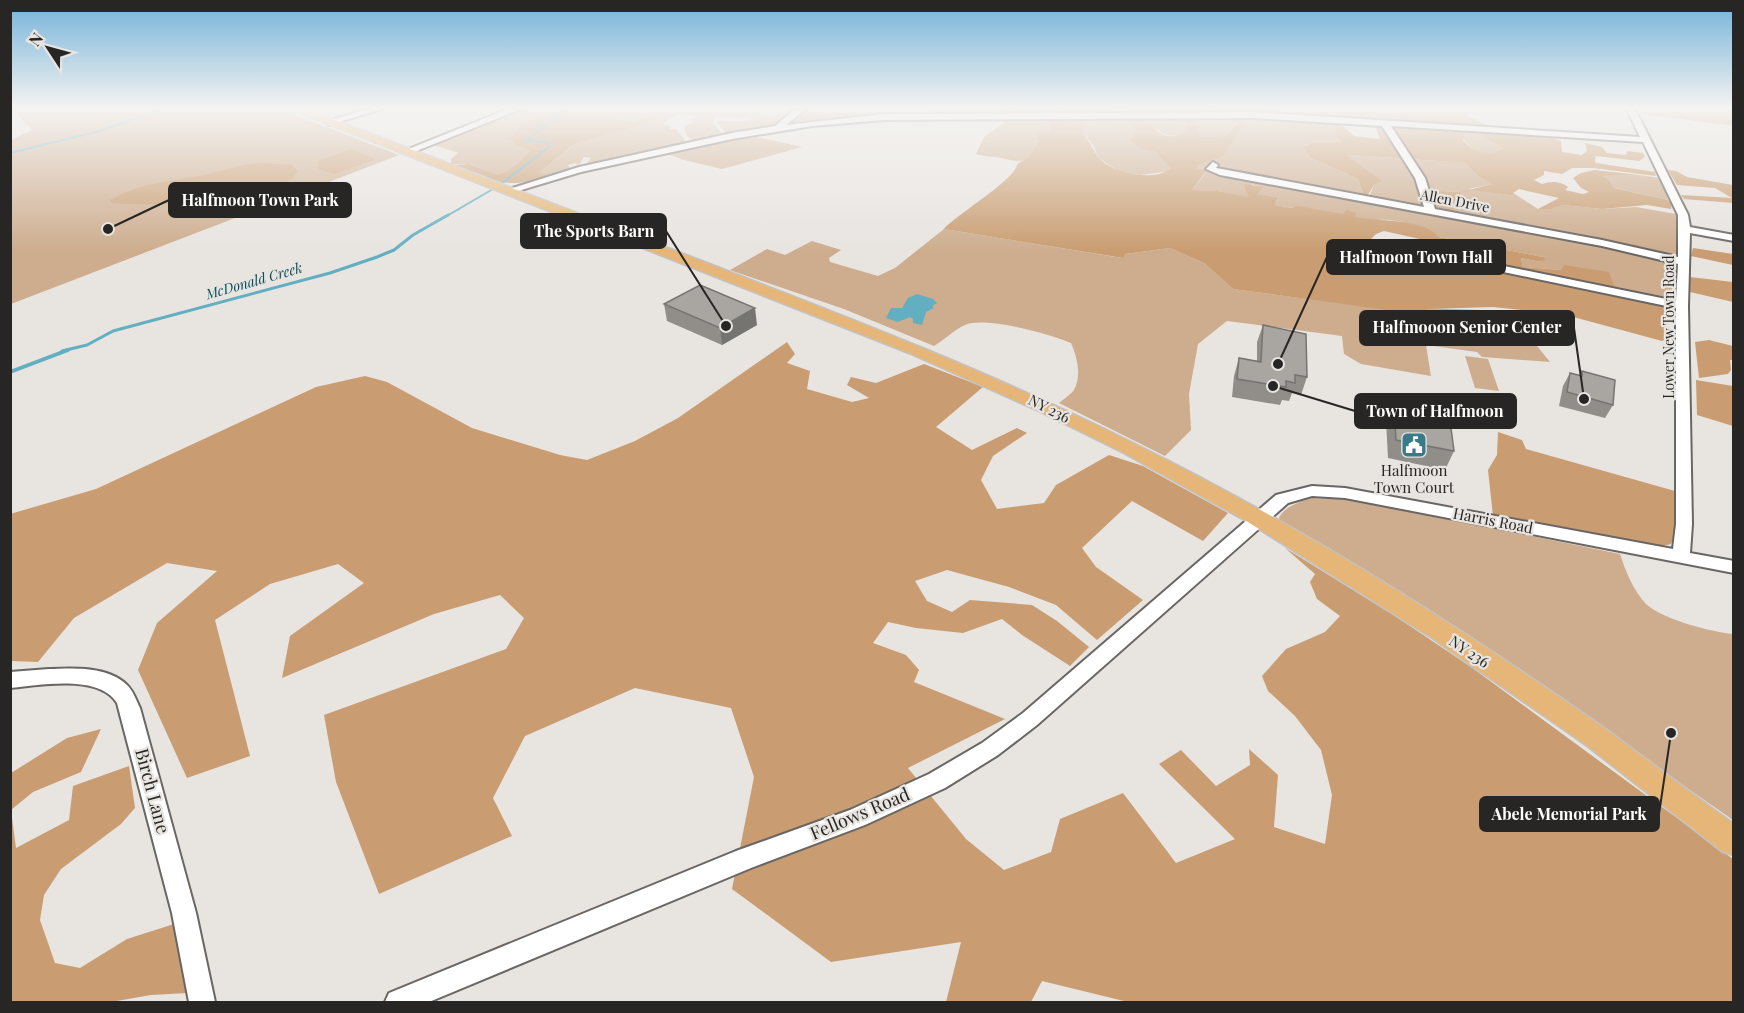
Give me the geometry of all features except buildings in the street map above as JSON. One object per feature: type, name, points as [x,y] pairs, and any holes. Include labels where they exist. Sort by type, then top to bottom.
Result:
[{"type":"main road","name":"NY 236","points":[[417,156],[915,350],[1011,390],[1258,518],[1388,598],[1550,705],[1734,842]]},
{"type":"street","points":[[508,191],[571,172],[637,156]]},
{"type":"street","points":[[1405,156],[1425,187],[1431,202],[1430,212]]},
{"type":"street","name":"Lower New Town Road","points":[[1654,156],[1683,215],[1685,229],[1682,306],[1684,524],[1681,558]]},
{"type":"street","name":"Allen Drive","points":[[1216,168],[1430,212],[1602,243],[1683,262]]},
{"type":"street","points":[[1685,229],[1734,238]]},
{"type":"street","points":[[1465,261],[1682,306]]},
{"type":"street","name":"Harris Road","points":[[1258,518],[1281,499],[1312,491],[1345,493],[1734,567]]},
{"type":"street","name":"Fellows Road","points":[[398,1002],[744,859],[857,818],[937,781],[990,749],[1030,719],[1258,518]]},
{"type":"street","name":"Birch Lane","points":[[10,680],[86,678],[114,686],[123,694],[130,708],[184,913],[202,1002]]},
{"type":"shaded area","points":[[11,156],[396,156],[11,304]]},
{"type":"shaded area","points":[[331,156],[369,156],[376,159],[334,174],[319,170],[318,161]]},
{"type":"shaded area","points":[[454,156],[524,156],[505,172],[496,174],[469,164],[451,164],[451,159]]},
{"type":"shaded area","points":[[524,156],[559,156],[539,173],[547,175],[533,180],[510,183],[479,176],[454,165],[469,164],[496,174],[505,172]]},
{"type":"shaded area","points":[[559,156],[629,156],[587,166],[585,166],[591,158],[584,157],[579,165],[575,163],[568,165],[571,170],[545,176],[538,174]]},
{"type":"shaded area","points":[[674,156],[768,156],[722,169]]},
{"type":"shaded area","points":[[986,156],[1030,156],[1020,161]]},
{"type":"shaded area","points":[[1029,156],[1098,156],[1115,169],[1145,175],[1155,175],[1171,169],[1160,156],[1222,156],[1197,166],[1196,169],[1206,171],[1192,190],[1218,191],[1249,197],[1245,184],[1264,187],[1257,194],[1278,198],[1275,205],[1292,208],[1297,206],[1343,214],[1346,210],[1356,213],[1355,217],[1412,224],[1432,231],[1439,237],[1543,257],[1546,260],[1521,258],[1523,267],[1561,270],[1564,265],[1609,272],[1616,291],[1466,260],[1469,250],[1384,231],[1371,239],[1455,261],[1660,303],[1667,307],[1668,338],[1662,341],[1566,315],[1493,307],[1427,309],[1430,316],[1233,289],[1204,263],[1170,248],[1125,254],[1123,258],[944,229],[998,187],[1015,170],[1017,164]]},
{"type":"shaded area","points":[[1098,156],[1161,156],[1171,171],[1140,175],[1121,173]]},
{"type":"shaded area","points":[[1218,156],[1309,156],[1358,179],[1363,193],[1358,196],[1370,195],[1374,185],[1381,181],[1347,156],[1400,158],[1419,186],[1426,210],[1450,203],[1461,192],[1441,191],[1432,197],[1429,187],[1410,159],[1465,163],[1478,176],[1493,184],[1468,189],[1518,196],[1538,209],[1551,209],[1563,205],[1602,209],[1636,207],[1676,214],[1679,227],[1673,303],[1616,291],[1562,270],[1523,267],[1521,258],[1536,261],[1543,257],[1439,237],[1409,223],[1389,220],[1375,221],[1275,205],[1278,199],[1256,194],[1263,188],[1252,184],[1250,198],[1218,191],[1192,190],[1206,172],[1195,169],[1197,166]]},
{"type":"shaded area","points":[[1309,156],[1348,156],[1382,181],[1374,185],[1366,198],[1358,196],[1363,193],[1358,179]]},
{"type":"shaded area","points":[[1369,156],[1399,156],[1400,158]]},
{"type":"shaded area","points":[[1408,156],[1596,156],[1596,163],[1655,172],[1656,176],[1593,168],[1572,168],[1562,174],[1544,171],[1544,175],[1534,180],[1542,184],[1559,183],[1568,187],[1565,190],[1583,194],[1589,192],[1581,188],[1573,178],[1581,173],[1594,170],[1639,175],[1602,176],[1610,181],[1614,188],[1668,200],[1672,204],[1671,209],[1647,205],[1602,209],[1563,205],[1551,209],[1538,209],[1559,198],[1519,189],[1513,193],[1518,196],[1471,190],[1461,192],[1492,184],[1478,176],[1465,163],[1410,159]]},
{"type":"shaded area","points":[[1598,156],[1645,156],[1639,161]]},
{"type":"shaded area","points":[[258,163],[292,165],[298,171],[286,183],[266,192],[240,198],[182,204],[112,203],[110,200],[131,190],[153,184]]},
{"type":"shaded area","points":[[1668,170],[1676,171],[1687,177],[1733,185],[1733,203],[1684,199],[1681,195],[1732,198],[1715,188],[1677,185]]},
{"type":"shaded area","points":[[1639,175],[1660,178],[1668,200],[1614,188],[1610,181],[1600,176]]},
{"type":"shaded area","points":[[1441,191],[1461,192],[1459,198],[1450,203],[1456,215],[1433,210],[1432,197]]},
{"type":"shaded area","points":[[944,229],[1122,258],[1125,254],[1170,248],[1204,263],[1233,289],[1430,315],[1426,308],[1509,311],[1550,362],[1482,357],[1477,352],[1426,345],[1431,376],[1361,364],[1344,354],[1342,336],[1227,321],[1198,344],[1189,394],[1191,430],[1165,456],[1059,403],[1074,390],[1078,378],[1077,360],[1071,343],[1018,327],[974,323],[961,327],[934,346],[844,309],[730,270],[767,249],[785,255],[812,241],[841,250],[829,258],[830,262],[878,276],[895,268]]},
{"type":"shaded area","points":[[1693,248],[1733,254],[1733,265],[1691,256]]},
{"type":"shaded area","points":[[1690,277],[1733,282],[1733,302],[1690,292]]},
{"type":"shaded area","points":[[1709,340],[1733,346],[1733,360],[1730,360],[1731,370],[1728,374],[1699,378],[1695,342]]},
{"type":"shaded area","points":[[787,342],[795,354],[787,363],[810,371],[807,389],[852,402],[869,398],[847,385],[851,377],[876,383],[924,364],[983,387],[936,427],[972,450],[1017,428],[1027,433],[993,456],[981,480],[997,509],[1044,503],[1056,485],[1109,455],[1143,466],[1228,513],[1203,541],[1132,501],[1082,548],[1096,567],[1143,600],[1097,640],[1056,605],[1009,587],[947,570],[915,581],[927,601],[952,612],[970,600],[1032,605],[1057,621],[1089,647],[1070,666],[1002,619],[963,633],[916,628],[888,622],[873,643],[906,655],[919,670],[914,682],[1005,719],[908,768],[966,839],[1004,870],[1051,852],[1060,819],[1123,793],[1176,863],[1235,839],[1159,764],[1181,750],[1216,786],[1250,765],[1249,749],[1278,775],[1274,827],[1325,844],[1332,795],[1321,750],[1295,716],[1268,691],[1262,676],[1286,649],[1325,632],[1340,616],[1317,599],[1310,582],[1315,574],[1285,548],[1395,616],[1471,667],[1733,859],[1733,1002],[1128,1002],[1042,981],[1031,1002],[946,1002],[961,942],[831,962],[732,889],[754,777],[731,708],[635,688],[525,736],[493,798],[512,836],[379,894],[336,782],[324,715],[506,649],[524,618],[500,595],[434,614],[282,678],[290,636],[364,583],[338,564],[270,584],[215,620],[250,756],[187,778],[138,670],[157,623],[217,571],[167,563],[74,618],[38,662],[11,661],[10,514],[96,489],[316,387],[365,376],[387,382],[472,428],[560,455],[587,460],[635,441],[678,418]]},
{"type":"shaded area","points":[[1465,356],[1488,359],[1499,391],[1475,388]]},
{"type":"shaded area","points":[[1696,380],[1733,386],[1733,426],[1697,415]]},
{"type":"shaded area","points":[[1498,432],[1522,440],[1526,449],[1675,491],[1675,534],[1671,544],[1659,547],[1493,516],[1488,470],[1497,455]]},
{"type":"shaded area","points":[[1312,498],[1348,499],[1620,554],[1627,574],[1641,599],[1653,610],[1687,624],[1733,634],[1733,820],[1483,646],[1278,521],[1287,509]]},
{"type":"shaded area","points":[[101,729],[81,772],[33,792],[11,810],[11,773],[67,738]]},
{"type":"shaded area","points":[[129,766],[135,808],[121,824],[61,869],[44,895],[40,920],[55,963],[80,968],[127,939],[174,924],[187,993],[151,995],[111,1002],[11,1002],[11,810],[16,848],[69,820],[73,786]]},
{"type":"water","points":[[917,294],[933,299],[937,303],[932,306],[934,308],[926,312],[922,325],[913,323],[910,317],[898,322],[886,318],[891,308],[902,308],[908,298]]},
{"type":"waterway","name":"McDonald Creek","points":[[501,184],[537,156]]},
{"type":"waterway","name":"McDonald Creek","points":[[445,217],[493,189]]},
{"type":"waterway","name":"McDonald Creek","points":[[62,351],[87,345],[113,331],[330,273],[377,257],[394,250],[413,235],[448,215]]},
{"type":"waterway","name":"McDonald Creek","points":[[10,372],[68,350]]},
{"type":"place","name":"Halfmoon Town Park","points":[[108,229]]},
{"type":"place","name":"The Sports Barn","points":[[726,326]]},
{"type":"place","name":"Halfmoon Town Hall","points":[[1278,364]]},
{"type":"place","name":"Town of Halfmoon","points":[[1273,386]]},
{"type":"place","name":"Halfmooon Senior Center","points":[[1584,399]]},
{"type":"place","name":"Halfmoon Town Court","points":[[1414,445]]},
{"type":"place","name":"Abele Memorial Park","points":[[1671,733]]}]
